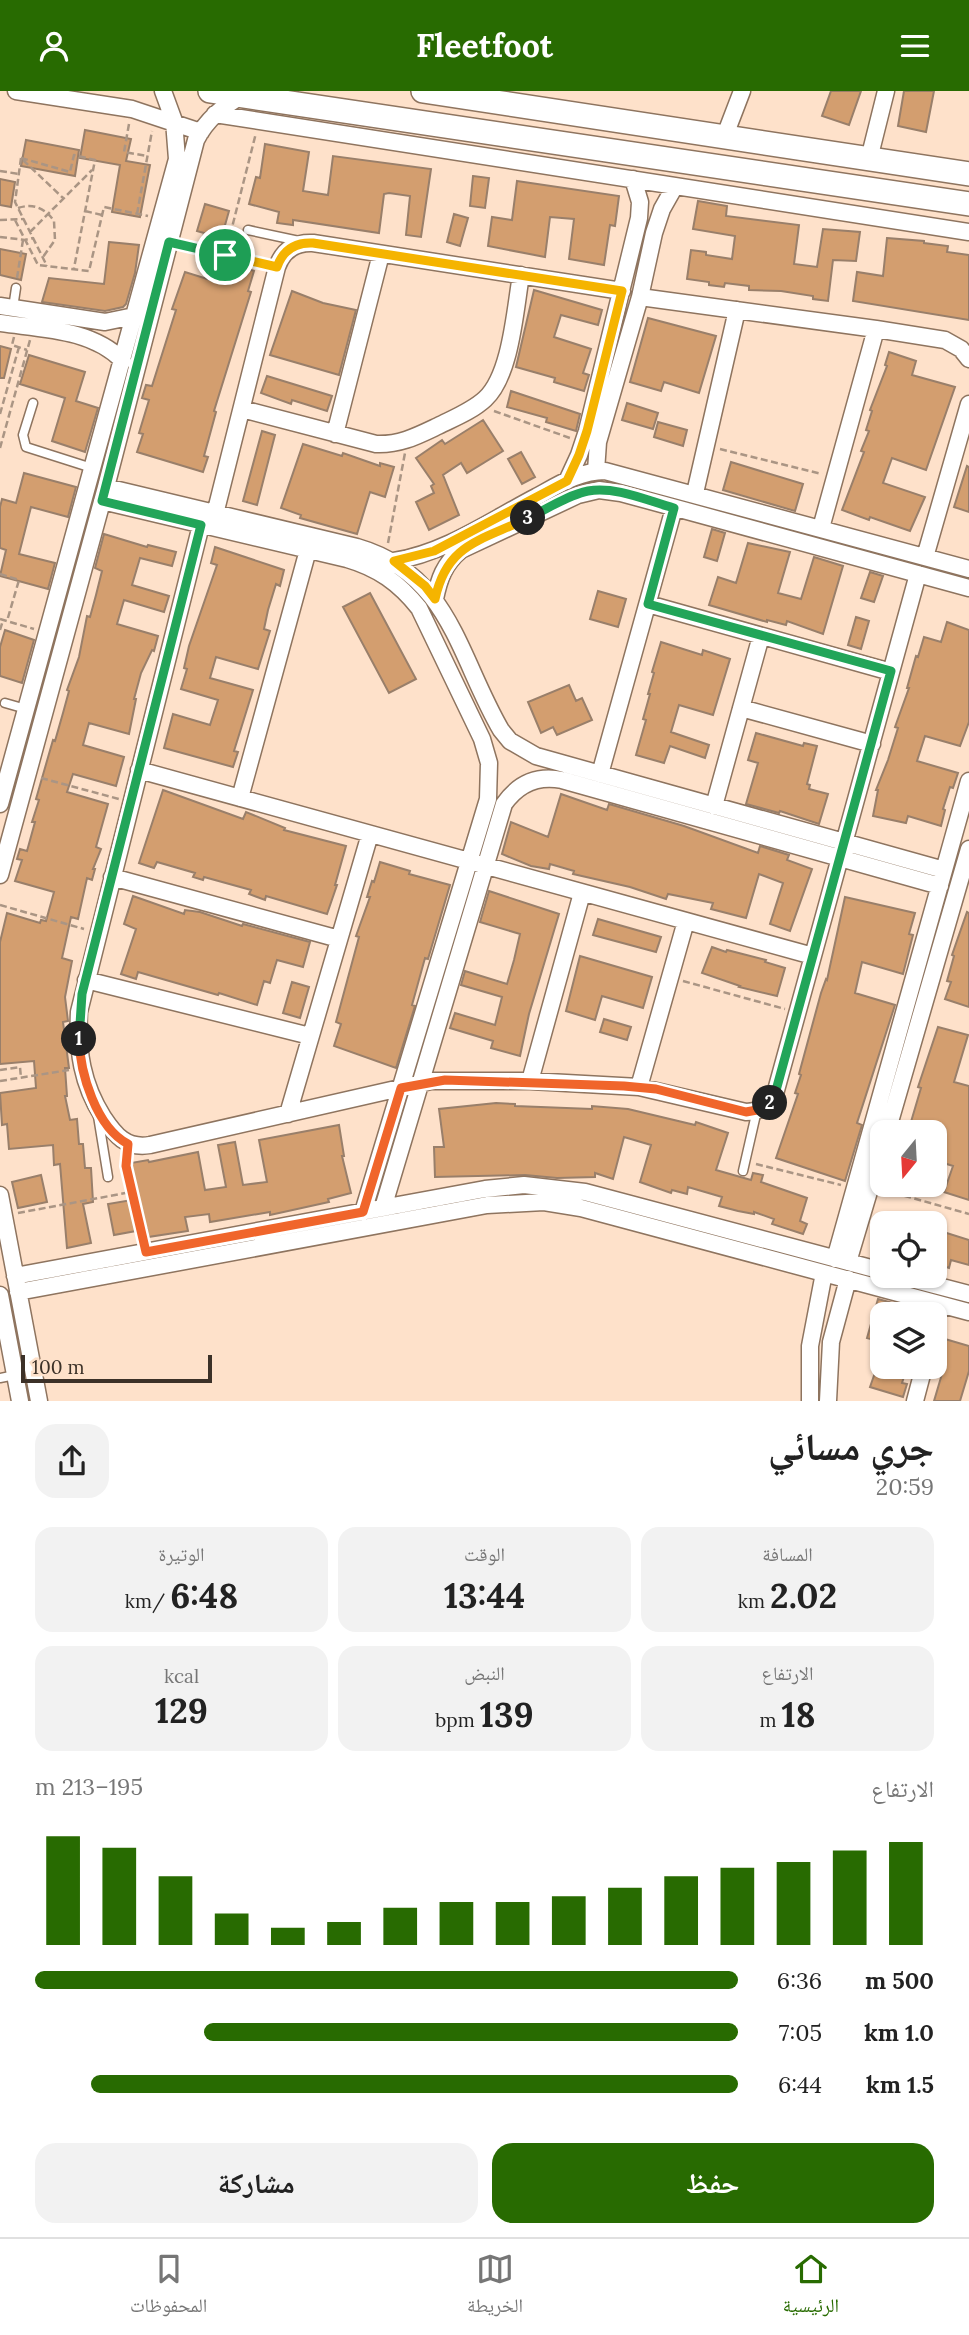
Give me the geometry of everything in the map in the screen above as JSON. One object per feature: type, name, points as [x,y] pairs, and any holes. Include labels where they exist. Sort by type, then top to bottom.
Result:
[{"type":"street","points":[[16,91],[132,109],[201,132]]},
{"type":"street","points":[[0,804],[177,159],[174,121],[163,91]]},
{"type":"street","points":[[211,91],[969,204]]},
{"type":"street","points":[[423,91],[969,174]]},
{"type":"street","points":[[739,170],[735,140],[742,91]]},
{"type":"street","points":[[869,159],[886,91]]},
{"type":"street","points":[[0,875],[104,494],[191,159],[201,132],[215,114],[223,106],[243,95]]},
{"type":"street","points":[[215,114],[969,232]]},
{"type":"street","points":[[596,471],[598,442],[622,291],[640,210],[639,194],[633,179]]},
{"type":"street","points":[[567,481],[640,297],[660,215],[675,186]]},
{"type":"street","points":[[640,210],[660,215]]},
{"type":"street","points":[[215,513],[277,267],[286,251],[305,243],[622,291]]},
{"type":"street","points":[[335,434],[381,254]]},
{"type":"street","points":[[242,409],[376,444],[407,441],[477,405],[492,392],[502,375],[521,275]]},
{"type":"street","points":[[640,297],[876,328],[945,340],[961,346],[969,359]]},
{"type":"street","points":[[6,307],[81,327],[123,361]]},
{"type":"street","points":[[695,493],[737,310]]},
{"type":"street","points":[[0,323],[33,328],[81,327],[134,316]]},
{"type":"street","points":[[821,529],[876,328]]},
{"type":"street","points":[[925,557],[969,404]]},
{"type":"street","points":[[390,559],[434,551],[578,475],[596,471],[614,472],[695,493],[969,569]]},
{"type":"street","points":[[435,599],[441,574],[449,561],[461,550],[588,491],[610,491],[969,588]]},
{"type":"street","points":[[104,494],[215,513],[358,547],[390,559],[425,586],[435,599],[493,717],[510,741],[536,756],[713,806],[842,850]]},
{"type":"street","points":[[104,494],[201,525],[364,564],[380,571],[408,594],[427,624],[482,739],[489,763],[488,799],[363,1212]]},
{"type":"street","points":[[600,774],[674,508]]},
{"type":"street","points":[[201,525],[86,981],[78,1031],[86,1086],[114,1133],[128,1144],[150,1145],[421,1083],[445,1080],[639,1087],[746,1112],[768,1104],[775,1094],[918,574]]},
{"type":"street","points":[[240,798],[308,550]]},
{"type":"street","points":[[648,604],[891,671]]},
{"type":"street","points":[[713,806],[761,636]]},
{"type":"street","points":[[45,641],[61,653]]},
{"type":"street","points":[[741,708],[872,744]]},
{"type":"street","points":[[139,771],[813,956]]},
{"type":"street","points":[[383,1208],[504,804],[528,782],[545,778],[562,780],[842,850],[942,878]]},
{"type":"street","points":[[842,1260],[969,781]]},
{"type":"street","points":[[288,1114],[370,834]]},
{"type":"street","points":[[890,1120],[969,849]]},
{"type":"street","points":[[112,877],[339,939]]},
{"type":"street","points":[[530,1081],[582,893]]},
{"type":"street","points":[[639,1087],[686,921]]},
{"type":"street","points":[[86,981],[310,1036]]},
{"type":"street","points":[[862,1188],[870,1172]]},
{"type":"street","points":[[17,1284],[146,1252],[524,1185],[565,1188],[870,1268]]},
{"type":"street","points":[[0,1195],[39,1401]]},
{"type":"street","points":[[17,1284],[488,1205],[524,1202],[581,1208],[930,1302]]},
{"type":"street","points":[[810,1401],[810,1346],[824,1273]]},
{"type":"street","points":[[828,1401],[827,1378],[831,1342],[848,1279]]},
{"type":"street","points":[[946,1288],[969,1294]]},
{"type":"street","points":[[0,1296],[8,1376],[20,1401]]},
{"type":"street","points":[[947,1306],[969,1312]]},
{"type":"street","points":[[915,1401],[921,1379]]},
{"type":"lane","points":[[248,230],[305,243]]},
{"type":"lane","points":[[6,307],[16,288]]},
{"type":"lane","points":[[33,403],[23,443],[29,449],[93,468]]},
{"type":"lane","points":[[5,703],[26,709]]},
{"type":"lane","points":[[96,1106],[108,1177]]},
{"type":"lane","points":[[743,1171],[757,1110]]},
{"type":"path","points":[[132,109],[124,152],[147,156]]},
{"type":"path","points":[[137,214],[155,115]]},
{"type":"path","points":[[225,255],[259,121]]},
{"type":"path","points":[[21,158],[70,172],[74,155],[94,160],[74,269]]},
{"type":"path","points":[[21,158],[15,202],[47,266]]},
{"type":"path","points":[[21,158],[63,198]]},
{"type":"path","points":[[30,232],[93,168]]},
{"type":"path","points":[[0,171],[19,174]]},
{"type":"path","points":[[18,208],[34,206],[54,221],[56,235],[53,245],[43,257]]},
{"type":"path","points":[[15,220],[38,265],[89,271],[104,207],[161,219]]},
{"type":"path","points":[[85,211],[103,215]]},
{"type":"path","points":[[0,220],[24,219]]},
{"type":"path","points":[[0,237],[24,240],[33,238]]},
{"type":"path","points":[[16,288],[24,240]]},
{"type":"path","points":[[169,242],[277,267]]},
{"type":"path","points":[[0,448],[33,328]]},
{"type":"path","points":[[0,414],[19,347]]},
{"type":"path","points":[[477,405],[583,443]]},
{"type":"path","points":[[0,428],[23,435]]},
{"type":"path","points":[[390,559],[407,441]]},
{"type":"path","points":[[706,445],[835,478]]},
{"type":"path","points":[[0,574],[19,580],[0,631]]},
{"type":"path","points":[[3,620],[45,641]]},
{"type":"path","points":[[28,774],[131,803]]},
{"type":"path","points":[[0,905],[98,933]]},
{"type":"path","points":[[670,977],[797,1013]]},
{"type":"path","points":[[0,1070],[20,1067],[21,1078]]},
{"type":"path","points":[[0,1081],[82,1067]]},
{"type":"path","points":[[128,1144],[126,1166],[146,1252]]},
{"type":"path","points":[[746,1161],[969,1214]]},
{"type":"path","points":[[4,1216],[131,1192]]},
{"type":"building","points":[[831,91],[861,91],[849,125],[822,116]]},
{"type":"building","points":[[904,91],[934,91],[926,132],[898,126]]},
{"type":"building","points":[[85,130],[131,139],[126,161],[150,165],[140,217],[112,212],[120,165],[80,158]]},
{"type":"building","points":[[26,140],[79,150],[75,176],[21,166]]},
{"type":"building","points":[[265,144],[309,152],[303,191],[328,195],[333,156],[431,169],[421,237],[406,235],[410,196],[389,193],[384,194],[379,233],[293,220],[293,225],[277,223],[279,212],[249,204],[256,177],[260,178]]},
{"type":"building","points":[[473,176],[489,178],[485,208],[470,206]]},
{"type":"building","points":[[0,179],[15,182],[11,207],[0,205]]},
{"type":"building","points":[[517,181],[619,196],[615,226],[610,225],[604,265],[569,259],[574,219],[550,217],[545,257],[488,246],[492,217],[512,220]]},
{"type":"building","points":[[698,201],[727,206],[726,216],[799,225],[794,264],[817,267],[823,229],[860,232],[856,261],[833,260],[828,301],[781,291],[749,290],[749,286],[725,283],[724,287],[687,279],[691,250],[732,259],[735,236],[693,229]]},
{"type":"building","points":[[205,204],[229,211],[220,243],[203,238],[204,233],[197,231]]},
{"type":"building","points":[[454,214],[468,218],[460,246],[447,242]]},
{"type":"building","points":[[887,238],[924,241],[948,246],[947,252],[969,255],[969,320],[853,301],[857,272],[883,276]]},
{"type":"building","points":[[109,242],[139,245],[135,273],[123,307],[105,311],[42,302],[49,278],[104,284]]},
{"type":"building","points":[[0,249],[26,254],[21,280],[0,275]]},
{"type":"building","points":[[226,262],[254,271],[248,291],[251,292],[214,411],[216,412],[204,456],[208,457],[203,472],[137,452],[143,434],[139,433],[149,400],[142,398],[146,385],[152,386],[176,310],[172,309],[185,272],[220,283]]},
{"type":"building","points":[[534,290],[602,310],[598,325],[561,315],[554,337],[591,349],[583,373],[589,375],[584,391],[554,382],[555,378],[516,367]]},
{"type":"building","points":[[292,291],[323,303],[356,310],[339,375],[270,355]]},
{"type":"building","points":[[648,318],[716,336],[699,393],[664,382],[661,391],[630,382]]},
{"type":"building","points":[[0,346],[11,349],[4,378],[0,378]]},
{"type":"building","points":[[889,352],[916,361],[912,375],[955,387],[926,470],[892,458],[883,483],[925,497],[910,531],[842,510],[864,452],[861,451],[869,431],[866,430],[872,411],[870,410],[887,366],[885,365]]},
{"type":"building","points":[[29,355],[85,372],[76,401],[98,408],[85,452],[52,441],[65,398],[20,384]]},
{"type":"building","points":[[267,376],[332,396],[327,411],[292,400],[291,404],[261,393]]},
{"type":"building","points":[[511,391],[580,414],[576,431],[546,422],[547,418],[507,407]]},
{"type":"building","points":[[627,403],[658,413],[653,429],[622,420]]},
{"type":"building","points":[[483,420],[503,451],[467,473],[461,463],[443,475],[459,515],[429,530],[416,502],[434,493],[431,486],[434,484],[416,458],[442,440],[445,444]]},
{"type":"building","points":[[658,422],[687,430],[683,446],[654,437]]},
{"type":"building","points":[[262,431],[275,435],[257,505],[243,501]]},
{"type":"building","points":[[303,444],[342,456],[343,453],[380,466],[380,463],[394,467],[385,497],[370,492],[357,534],[300,518],[301,515],[281,508]]},
{"type":"building","points":[[521,452],[535,477],[522,484],[508,459]]},
{"type":"building","points":[[731,462],[803,484],[795,511],[723,490]]},
{"type":"building","points":[[967,466],[969,467],[969,512],[954,507]]},
{"type":"building","points":[[24,473],[76,487],[68,517],[31,507],[19,554],[55,563],[48,589],[0,576],[6,550],[0,548],[0,507],[2,499],[16,503]]},
{"type":"building","points":[[712,529],[725,533],[717,561],[704,557]]},
{"type":"building","points":[[104,534],[147,547],[148,545],[176,552],[172,566],[140,558],[132,585],[169,596],[164,612],[124,600],[117,624],[158,636],[154,651],[152,650],[141,673],[129,734],[89,723],[83,745],[124,757],[116,786],[73,774],[67,792],[108,804],[96,847],[101,849],[93,869],[92,880],[87,878],[78,919],[71,917],[62,958],[72,961],[65,997],[68,1021],[63,1022],[69,1068],[65,1068],[65,1096],[70,1120],[77,1119],[85,1168],[91,1168],[93,1202],[83,1204],[91,1243],[67,1248],[60,1164],[54,1165],[53,1145],[9,1149],[7,1124],[2,1125],[0,1093],[36,1088],[34,1061],[0,1064],[0,942],[7,913],[40,923],[41,920],[46,921],[54,892],[15,881],[22,860],[17,859],[20,849],[27,851],[39,800],[36,799],[79,657],[87,616],[90,617],[96,595],[102,571],[95,568]]},
{"type":"building","points":[[748,543],[790,552],[778,593],[801,599],[814,557],[843,566],[823,634],[787,621],[786,625],[767,622],[709,605],[718,577],[736,583]]},
{"type":"building","points":[[215,547],[284,570],[280,586],[276,584],[268,610],[264,629],[270,631],[258,669],[216,657],[210,678],[253,690],[234,751],[238,752],[233,767],[164,748],[173,714],[210,725],[218,700],[181,689],[187,669],[184,668],[189,646],[217,565],[211,563]]},
{"type":"building","points":[[870,572],[883,576],[874,602],[861,598]]},
{"type":"building","points":[[598,591],[626,599],[618,627],[590,619]]},
{"type":"building","points":[[370,593],[416,679],[389,693],[343,607]]},
{"type":"building","points":[[856,617],[869,621],[861,649],[848,645]]},
{"type":"building","points":[[947,622],[969,630],[969,722],[960,746],[925,736],[917,761],[958,773],[953,788],[950,787],[941,826],[908,816],[906,823],[873,816],[876,790],[898,728],[895,727],[909,688],[916,656],[918,657],[924,637],[941,642]]},
{"type":"building","points":[[5,630],[34,640],[22,683],[0,676],[0,647]]},
{"type":"building","points":[[661,642],[702,655],[703,650],[730,659],[713,715],[679,705],[671,732],[709,745],[705,758],[670,746],[664,763],[636,755],[646,720],[643,719],[650,694],[652,672]]},
{"type":"building","points":[[569,685],[576,701],[582,698],[592,720],[557,735],[553,727],[541,733],[528,702]]},
{"type":"building","points":[[756,733],[803,746],[804,743],[817,746],[807,784],[810,785],[809,789],[828,794],[819,824],[780,811],[779,813],[746,804],[758,763],[748,760]]},
{"type":"building","points":[[163,790],[243,819],[246,812],[285,828],[284,830],[346,846],[327,914],[266,896],[265,900],[249,894],[251,890],[204,877],[203,880],[193,877],[195,873],[157,862],[154,868],[139,863]]},
{"type":"building","points":[[561,794],[607,810],[609,804],[684,826],[758,853],[760,846],[789,855],[787,860],[812,869],[790,931],[770,924],[783,883],[759,874],[746,918],[711,909],[713,903],[668,894],[666,899],[630,887],[573,874],[574,871],[550,864],[549,869],[531,866],[502,854],[511,822],[548,837]]},
{"type":"building","points":[[380,862],[410,871],[409,874],[450,885],[428,959],[425,958],[412,1005],[415,1006],[396,1068],[334,1046],[341,1024],[336,1022],[359,937],[356,936]]},
{"type":"building","points":[[489,891],[559,914],[529,1014],[520,1056],[491,1048],[493,1041],[450,1028],[455,1013],[495,1025],[502,997],[461,985],[465,971],[507,984],[514,960],[520,934],[480,922]]},
{"type":"building","points":[[133,896],[184,914],[185,910],[200,912],[242,926],[243,924],[310,942],[303,967],[277,960],[270,983],[264,981],[257,1005],[138,972],[136,979],[121,974],[136,929],[124,924]]},
{"type":"building","points":[[845,897],[915,913],[909,934],[913,935],[903,974],[862,962],[855,993],[895,1005],[857,1123],[862,1125],[845,1181],[776,1158],[798,1094],[795,1093],[801,1075],[799,1074],[827,980]]},
{"type":"building","points":[[967,912],[969,1007],[945,999],[951,982],[947,981],[954,956],[952,955]]},
{"type":"building","points":[[598,919],[661,937],[656,952],[593,935]]},
{"type":"building","points":[[712,947],[766,960],[765,962],[785,968],[777,996],[739,987],[702,973]]},
{"type":"building","points":[[580,956],[652,977],[643,1008],[602,996],[595,1020],[566,1011]]},
{"type":"building","points":[[292,982],[309,987],[300,1018],[283,1013]]},
{"type":"building","points":[[604,1019],[631,1027],[627,1040],[600,1032]]},
{"type":"building","points":[[938,1027],[968,1035],[954,1082],[969,1086],[969,1200],[947,1193],[953,1166],[947,1164],[947,1120],[912,1120],[921,1088],[918,1087]]},
{"type":"building","points":[[496,1103],[515,1106],[628,1109],[695,1125],[696,1122],[728,1133],[716,1170],[751,1180],[753,1173],[763,1175],[761,1182],[807,1198],[800,1221],[807,1224],[803,1234],[772,1224],[774,1219],[754,1212],[719,1206],[722,1197],[688,1187],[687,1194],[672,1190],[671,1193],[640,1182],[651,1145],[624,1137],[613,1179],[595,1173],[595,1177],[557,1178],[525,1175],[435,1177],[434,1147],[444,1147],[439,1109]]},
{"type":"building","points":[[339,1125],[342,1156],[351,1193],[328,1199],[329,1202],[270,1215],[270,1212],[210,1222],[209,1214],[185,1217],[188,1231],[148,1237],[147,1229],[114,1235],[108,1204],[138,1199],[131,1163],[198,1152],[205,1190],[226,1187],[218,1145],[235,1142],[243,1185],[267,1182],[259,1140]]},
{"type":"building","points":[[41,1175],[47,1202],[18,1208],[12,1182]]},
{"type":"building","points":[[947,1233],[969,1240],[969,1265],[951,1260],[949,1268]]},
{"type":"building","points":[[947,1340],[969,1346],[969,1371],[960,1401],[934,1401],[941,1379],[947,1379]]},
{"type":"building","points":[[873,1379],[903,1379],[902,1383],[907,1384],[903,1397],[870,1387]]},
{"type":"route","points":[[169,242],[225,255],[277,267],[282,256],[291,247],[313,243],[622,291],[587,431],[567,481],[434,551],[394,561],[411,572],[435,599],[441,574],[449,561],[461,550],[588,491],[610,491],[674,508],[648,604],[891,671],[775,1094],[763,1108],[746,1112],[656,1089],[624,1086],[445,1080],[401,1088],[363,1212],[146,1252],[126,1166],[128,1144],[114,1133],[86,1086],[79,1049],[79,1012],[201,525],[102,501],[169,242]]}]
